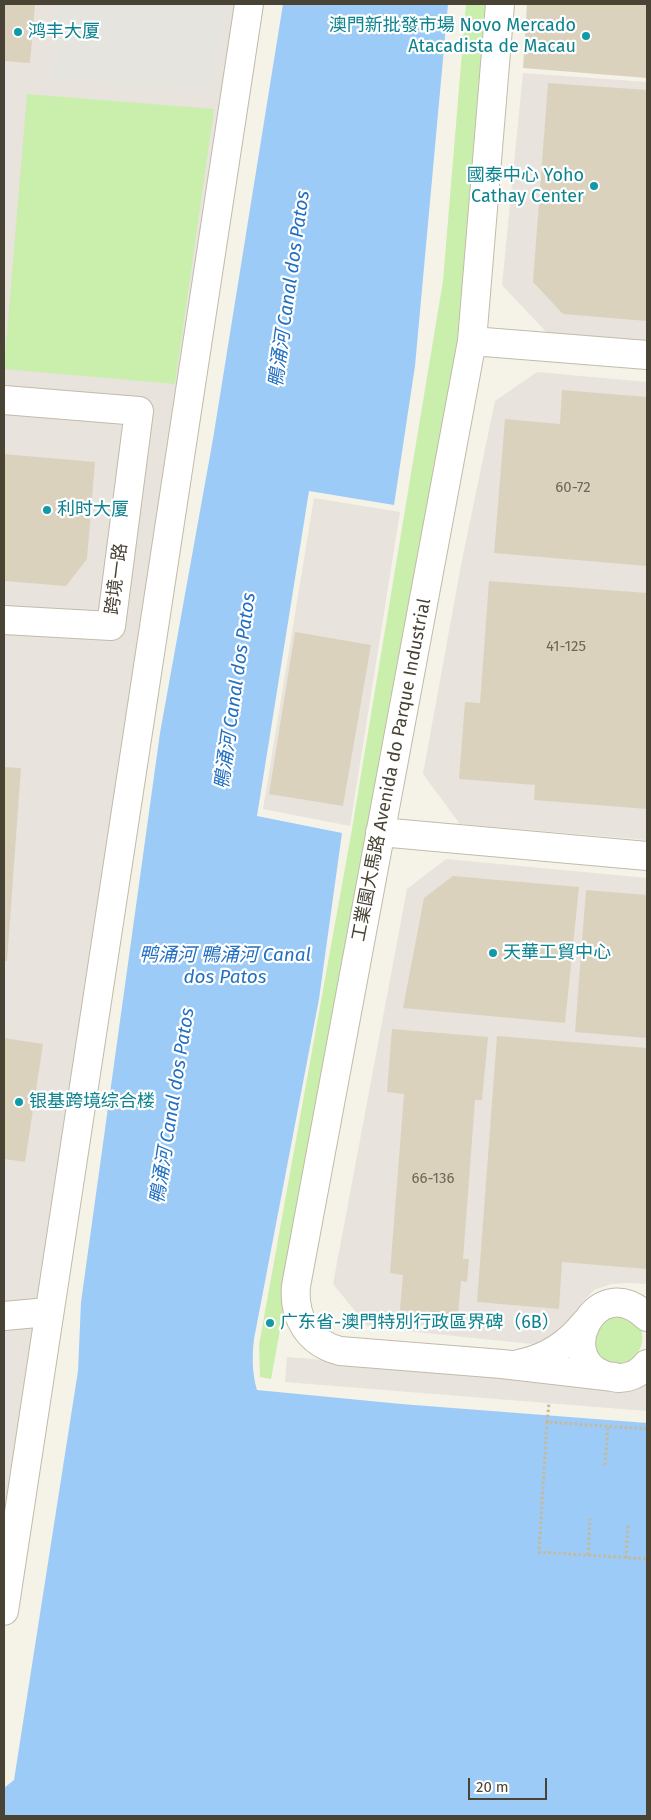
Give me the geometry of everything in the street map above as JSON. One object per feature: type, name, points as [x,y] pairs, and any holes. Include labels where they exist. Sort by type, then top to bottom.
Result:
[{"type":"street","points":[[4,1610],[249,4]]},
{"type":"street","name":"工業園大馬路 Avenida do Parque Industrial","points":[[500,4],[472,341],[296,1286],[296,1309],[301,1322],[309,1333],[323,1344],[335,1350],[502,1364],[614,1377],[632,1376],[647,1364]]},
{"type":"street","points":[[472,341],[647,355]]},
{"type":"street","name":"跨境一路","points":[[4,400],[139,411],[111,626],[4,620]]},
{"type":"street","points":[[380,832],[647,856]]},
{"type":"street","name":"工業園大馬路 Avenida do Parque Industrial","points":[[502,1364],[518,1364],[553,1352],[569,1341],[593,1313],[603,1306],[618,1303],[641,1309]]},
{"type":"street","points":[[4,1316],[48,1312]]},
{"type":"street","points":[[585,1323],[581,1337],[584,1355],[588,1363],[597,1371],[614,1377]]},
{"type":"path","points":[[549,1403],[539,1552],[647,1559]]},
{"type":"path","points":[[547,1422],[647,1429]]},
{"type":"path","points":[[605,1465],[608,1426]]},
{"type":"path","points":[[588,1555],[590,1519]]},
{"type":"path","points":[[626,1558],[628,1524]]},
{"type":"shaded area","points":[[4,4],[249,4],[4,1611]]},
{"type":"shaded area","points":[[56,4],[227,4],[212,91],[51,80]]},
{"type":"shaded area","name":"國泰中心 Yoho Cathay Center","points":[[523,73],[647,82],[647,346],[550,336],[502,285]]},
{"type":"shaded area","points":[[537,372],[647,382],[647,840],[460,824],[423,774],[461,565],[495,401]]},
{"type":"shaded area","points":[[314,498],[400,512],[350,826],[263,809]]},
{"type":"shaded area","points":[[446,859],[647,878],[647,1284],[611,1284],[594,1290],[582,1303],[572,1319],[547,1342],[532,1344],[368,1327],[333,1284],[407,889]]},
{"type":"shaded area","points":[[287,1357],[627,1385],[647,1382],[647,1411],[285,1382]]},
{"type":"green space","points":[[466,4],[488,4],[461,341],[271,1379],[260,1377],[259,1345],[351,835],[443,281]]},
{"type":"green space","points":[[27,94],[214,109],[175,384],[4,369]]},
{"type":"green space","points":[[621,1315],[641,1329],[642,1341],[639,1351],[633,1358],[616,1364],[607,1362],[600,1357],[595,1348],[595,1332],[609,1317]]},
{"type":"water","points":[[283,4],[448,4],[415,366],[394,505],[309,491],[257,816],[342,833],[319,999],[254,1339],[253,1364],[255,1384],[257,1390],[401,1404],[647,1423],[647,1816],[4,1816],[4,1788],[14,1780],[78,1371],[81,1302],[160,733],[213,439]]},
{"type":"building","name":"鸿丰大厦","points":[[4,4],[35,4],[30,63],[4,61]]},
{"type":"building","name":"澳門新批發市場 Novo Mercado Atacadista de Macau","points":[[527,4],[647,4],[647,78],[523,68]]},
{"type":"building","name":"國泰中心 Yoho Cathay Center","points":[[548,83],[647,90],[647,321],[563,314],[533,282]]},
{"type":"building","points":[[562,390],[647,397],[647,566],[494,553],[505,419],[560,424]]},
{"type":"building","name":"利时大厦","points":[[4,454],[95,462],[87,559],[66,586],[4,581]]},
{"type":"building","points":[[489,581],[647,593],[647,809],[534,800],[535,785],[459,779],[465,702],[480,703]]},
{"type":"building","points":[[295,632],[371,645],[343,806],[269,794]]},
{"type":"building","points":[[4,767],[21,768],[7,961],[4,961]]},
{"type":"building","name":"天華工貿中心","points":[[453,876],[579,887],[565,1023],[403,1008],[424,898]]},
{"type":"building","points":[[586,890],[647,895],[647,1038],[575,1032]]},
{"type":"building","points":[[392,1029],[488,1037],[482,1100],[475,1100],[463,1259],[469,1259],[467,1282],[461,1281],[458,1315],[400,1310],[403,1275],[390,1273],[404,1094],[387,1092]]},
{"type":"building","points":[[497,1036],[647,1048],[647,1269],[562,1262],[559,1309],[477,1302]]},
{"type":"building","name":"银基跨境综合楼","points":[[4,1038],[43,1044],[25,1162],[4,1159]]},
{"type":"place","name":"鸿丰大厦","points":[[18,32]]},
{"type":"place","name":"澳門新批發市場 Novo Mercado Atacadista de Macau","points":[[586,36]]},
{"type":"place","name":"國泰中心 Yoho Cathay Center","points":[[594,186]]},
{"type":"place","name":"利时大厦","points":[[47,510]]},
{"type":"place","name":"天華工貿中心","points":[[493,953]]},
{"type":"place","name":"银基跨境综合楼","points":[[19,1102]]},
{"type":"place","name":"广东省-澳門特別行政區界碑（6B）","points":[[270,1323]]},
{"type":"water label","name":"鴨涌河 Canal dos Patos","points":[[290,289]]},
{"type":"water label","name":"鴨涌河 Canal dos Patos","points":[[236,691]]},
{"type":"water label","name":"鸭涌河 鴨涌河 Canal dos Patos","points":[[225,967]]},
{"type":"water label","name":"鴨涌河 Canal dos Patos","points":[[173,1106]]}]
